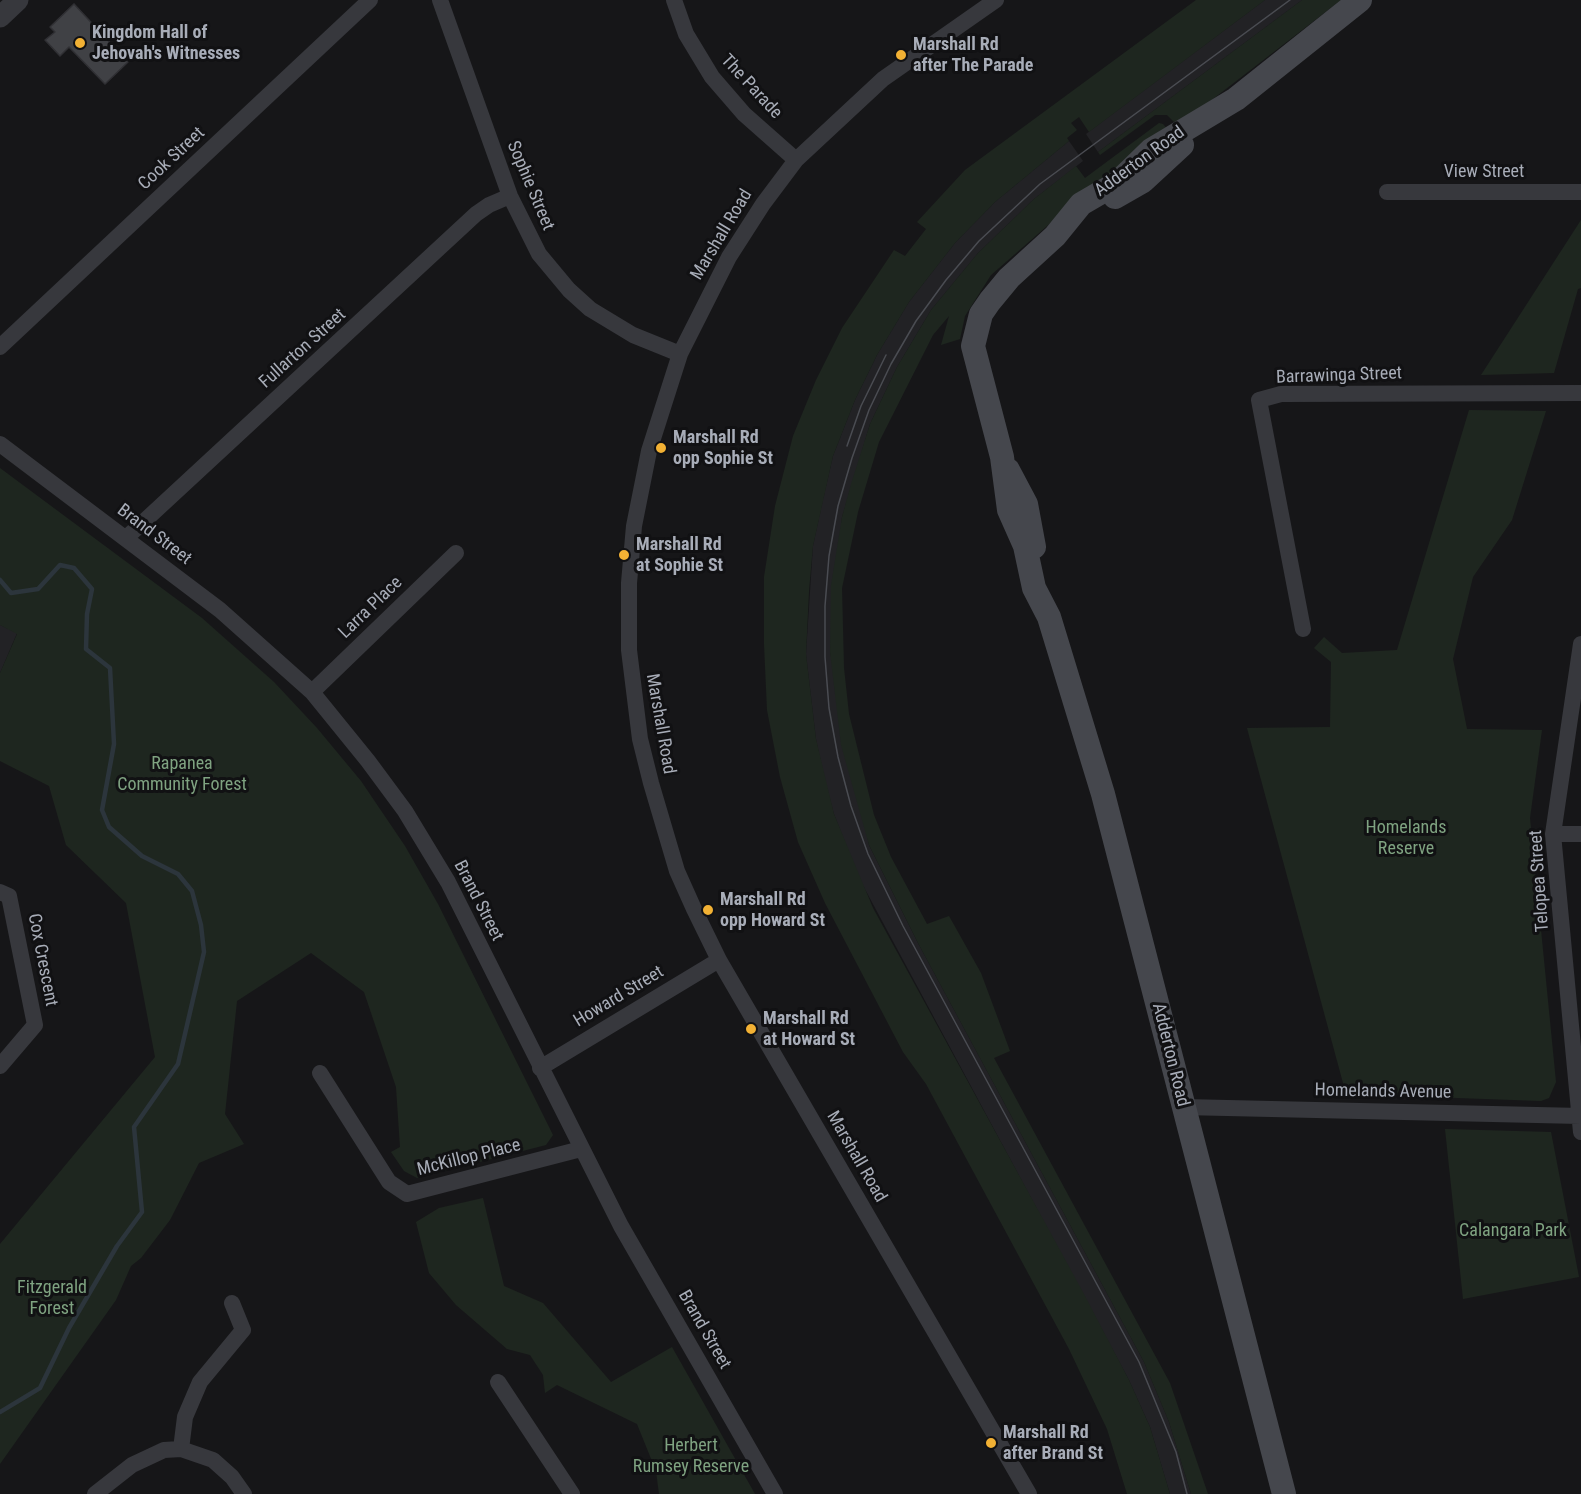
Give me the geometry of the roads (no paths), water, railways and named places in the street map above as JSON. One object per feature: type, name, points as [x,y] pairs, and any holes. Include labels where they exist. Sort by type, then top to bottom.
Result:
[{"type":"main road","name":"Adderton Road","points":[[1284,1494],[1103,794],[1049,617],[1047,582],[1031,538],[1026,504],[1002,457],[976,365],[973,346],[975,330],[990,301],[1009,278],[1055,236],[1081,204],[1117,183],[1151,150],[1236,99],[1360,0]]},
{"type":"street","points":[[0,16],[18,0]]},
{"type":"street","name":"Cook Street","points":[[0,347],[370,0]]},
{"type":"street","name":"Sophie Street","points":[[440,0],[510,196],[539,254],[569,290],[613,325],[681,354]]},
{"type":"street","name":"The Parade","points":[[674,0],[686,34],[712,77],[744,114],[796,160]]},
{"type":"street","name":"Marshall Road","points":[[996,0],[883,79],[796,160],[763,204],[729,257],[681,354],[649,451],[634,526],[629,650],[640,739],[663,829],[677,871],[719,960],[1029,1494]]},
{"type":"street","name":"View Street","points":[[1387,192],[1581,192]]},
{"type":"street","name":"Fullarton Street","points":[[126,538],[476,214],[510,196]]},
{"type":"street","name":"Barrawinga Street","points":[[1303,629],[1259,400],[1281,394],[1581,393]]},
{"type":"street","name":"Brand Street","points":[[0,444],[220,610],[312,692],[368,760],[435,860],[621,1226],[776,1494]]},
{"type":"street","name":"Larra Place","points":[[312,692],[456,552]]},
{"type":"street","name":"Telopea Street","points":[[1580,1122],[1553,834],[1581,644]]},
{"type":"street","points":[[1553,834],[1581,834]]},
{"type":"street","name":"Cox Crescent","points":[[0,892],[9,896],[35,1025],[0,1066]]},
{"type":"street","name":"Howard Street","points":[[540,1068],[719,960]]},
{"type":"street","name":"McKillop Place","points":[[320,1073],[388,1182],[407,1194],[581,1149]]},
{"type":"street","name":"Homelands Avenue","points":[[1183,1107],[1580,1122]]},
{"type":"street","points":[[181,1449],[185,1418],[200,1382],[243,1330],[232,1303]]},
{"type":"street","points":[[498,1382],[572,1494]]},
{"type":"street","points":[[95,1494],[132,1465],[164,1450],[181,1449],[213,1460],[232,1477],[244,1494]]},
{"type":"waterway","points":[[0,580],[11,593],[38,589],[60,565],[74,568],[92,589],[87,614],[86,649],[110,668],[114,744],[102,810],[109,827],[142,856],[178,874],[192,891],[201,925],[204,952],[178,1064],[134,1127],[142,1212],[117,1246],[69,1328],[40,1388],[0,1412]]},
{"type":"tram line","points":[[1187,1494],[1176,1452],[1139,1362],[903,926],[868,854],[851,806],[838,757],[829,708],[825,657],[825,606],[829,556],[838,506],[869,410],[891,364],[916,321],[946,280],[979,241],[1040,184],[1290,0]]},
{"type":"tram line","points":[[847,446],[861,406],[886,355]]},
{"type":"place","name":"Kingdom Hall of Jehovah's Witnesses","points":[[80,43]]},
{"type":"place","name":"Marshall Rd after The Parade","points":[[901,55]]},
{"type":"place","name":"Marshall Rd opp Sophie St","points":[[661,448]]},
{"type":"place","name":"Marshall Rd at Sophie St","points":[[624,555]]},
{"type":"place","name":"Marshall Rd opp Howard St","points":[[708,910]]},
{"type":"place","name":"Marshall Rd at Howard St","points":[[751,1029]]},
{"type":"place","name":"Marshall Rd after Brand St","points":[[991,1443]]},
{"type":"park label","name":"Rapanea Community Forest","points":[[182,774]]},
{"type":"park label","name":"Homelands Reserve","points":[[1406,838]]},
{"type":"park label","name":"Calangara Park","points":[[1513,1231]]},
{"type":"park label","name":"Fitzgerald Forest","points":[[52,1298]]},
{"type":"park label","name":"Herbert Rumsey Reserve","points":[[691,1456]]}]
